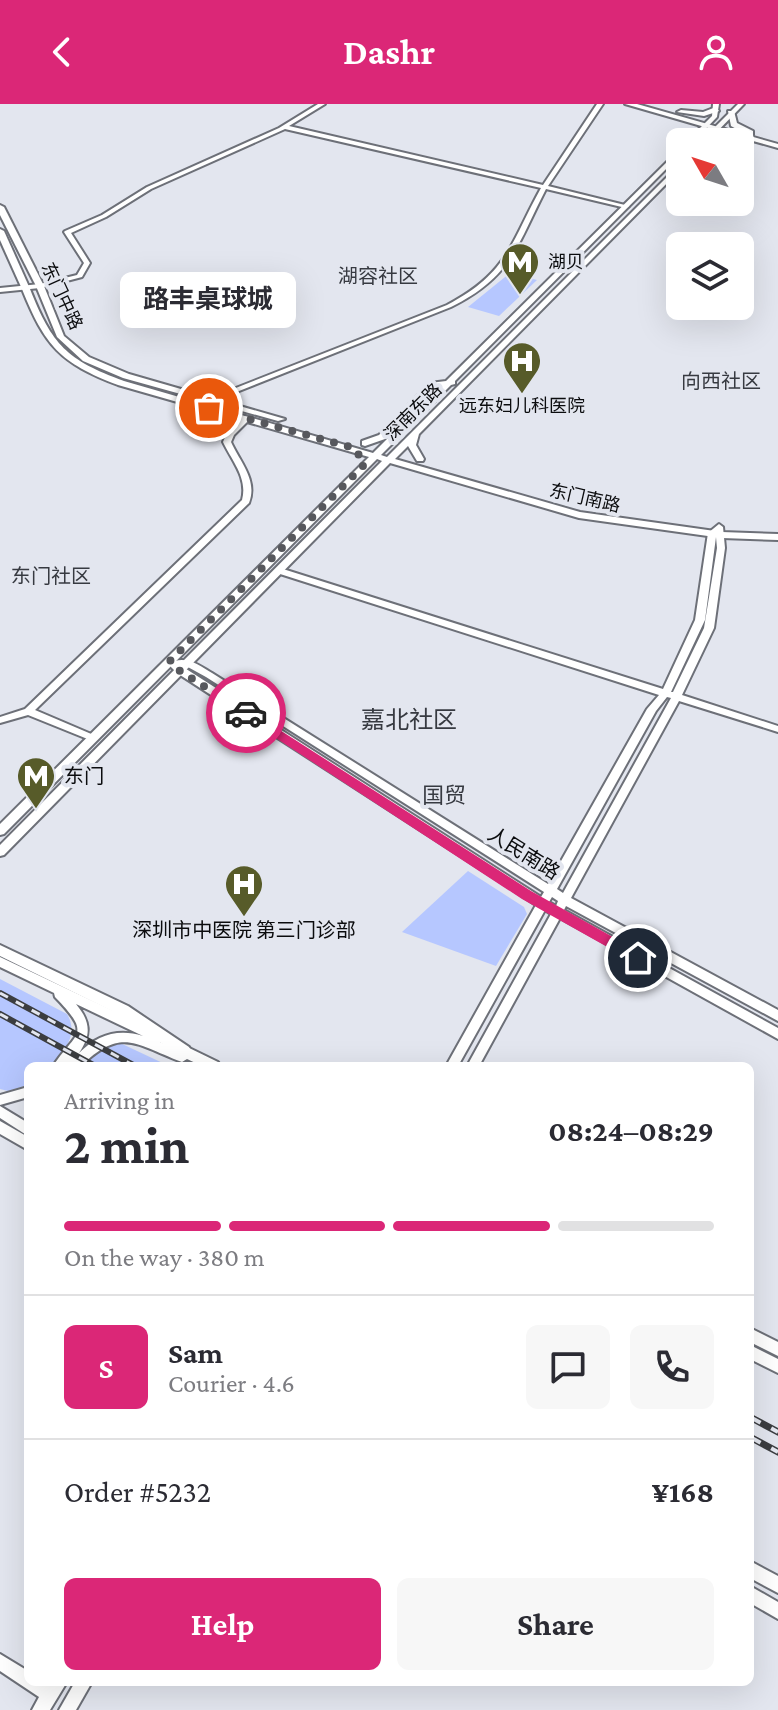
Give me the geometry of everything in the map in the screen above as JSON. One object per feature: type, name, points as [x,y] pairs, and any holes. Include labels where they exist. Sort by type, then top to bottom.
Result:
[{"type":"highway","points":[[629,104],[722,128]]},
{"type":"highway","points":[[650,104],[677,115],[691,128]]},
{"type":"highway","points":[[677,115],[699,114],[716,107]]},
{"type":"highway","points":[[731,113],[734,124],[739,128]]},
{"type":"highway","points":[[754,137],[778,144]]},
{"type":"highway","name":"东门中路","points":[[0,207],[40,286]]},
{"type":"highway","name":"东门中路","points":[[0,231],[26,289]]},
{"type":"main road","points":[[718,127],[741,104]]},
{"type":"main road","points":[[703,128],[715,116],[716,107]]},
{"type":"main road","name":"深南东路","points":[[0,831],[666,165]]},
{"type":"main road","name":"深南东路","points":[[0,852],[666,180]]},
{"type":"main road","name":"东门中路","points":[[40,286],[59,333],[78,353],[113,371],[365,443],[381,452]]},
{"type":"main road","name":"东门中路","points":[[26,289],[50,341],[74,363],[121,383],[354,448],[395,455]]},
{"type":"main road","points":[[365,443],[382,437],[433,385],[452,382]]},
{"type":"main road","points":[[379,471],[392,465],[417,462],[412,445],[415,435]]},
{"type":"main road","points":[[354,448],[364,460],[365,467]]},
{"type":"main road","name":"东门南路","points":[[395,455],[579,515],[778,537]]},
{"type":"main road","name":"东门南路","points":[[718,531],[778,530]]},
{"type":"main road","points":[[0,950],[123,1010],[184,1051]]},
{"type":"main road","points":[[0,1127],[24,1142]]},
{"type":"street","points":[[0,289],[26,289],[80,276],[87,263],[67,232],[101,218],[144,191],[284,127],[322,104]]},
{"type":"street","points":[[206,398],[217,398],[449,306],[483,288],[512,256],[544,187],[600,104]]},
{"type":"street","points":[[284,127],[626,206]]},
{"type":"street","points":[[240,407],[232,399],[243,387]]},
{"type":"street","points":[[0,720],[28,711],[249,497],[248,483],[227,442],[230,434],[247,418]]},
{"type":"street","points":[[475,1062],[565,900],[712,621],[718,531]]},
{"type":"street","points":[[280,571],[778,729]]},
{"type":"street","name":"人民南路","points":[[170,661],[565,900],[778,1016]]},
{"type":"street","name":"人民南路","points":[[184,667],[542,904],[778,1034]]},
{"type":"street","points":[[454,1062],[652,709],[671,695]]},
{"type":"street","points":[[28,711],[93,738]]},
{"type":"street","points":[[0,962],[206,1062]]},
{"type":"street","points":[[50,986],[80,1016],[85,1030],[83,1039],[63,1062]]},
{"type":"street","points":[[77,1062],[101,1040],[117,1036],[139,1040],[202,1062]]},
{"type":"street","points":[[0,1100],[24,1093]]},
{"type":"street","points":[[0,1111],[24,1127]]},
{"type":"street","points":[[754,1337],[778,1349]]},
{"type":"street","points":[[754,1354],[778,1366]]},
{"type":"street","points":[[754,1571],[778,1585]]},
{"type":"street","points":[[754,1596],[778,1611]]},
{"type":"street","points":[[0,1662],[24,1678]]},
{"type":"street","points":[[67,1710],[82,1686]]},
{"type":"street","points":[[40,1710],[54,1688]]},
{"type":"shaded area","points":[[510,273],[537,280],[499,316],[468,307]]},
{"type":"shaded area","points":[[468,871],[524,907],[527,914],[496,966],[402,932]]},
{"type":"shaded area","points":[[0,979],[67,1014],[72,1028],[69,1042],[53,1062],[24,1062],[24,1086],[8,1091],[0,1089]]},
{"type":"shaded area","points":[[118,1042],[160,1062],[85,1062],[99,1046]]},
{"type":"railway","points":[[0,993],[128,1062]]},
{"type":"railway","points":[[0,1014],[88,1062]]},
{"type":"railway","points":[[754,1419],[778,1432]]},
{"type":"railway","points":[[754,1439],[778,1452]]},
{"type":"way so far","points":[[209,408],[354,448],[365,464],[170,661],[180,671],[246,713]]},
{"type":"place","name":"湖贝","points":[[520,296]]},
{"type":"place","name":"远东妇儿科医院","points":[[522,395]]},
{"type":"place","name":"路丰桌球城","points":[[209,408]]},
{"type":"place","name":"东门","points":[[36,810]]},
{"type":"place","name":"深圳市中医院 第三门诊部","points":[[244,918]]},
{"type":"district","name":"湖容社区","points":[[378,276]]},
{"type":"district","name":"向西社区","points":[[721,381]]},
{"type":"district","name":"东门社区","points":[[51,576]]},
{"type":"district","name":"嘉北社区","points":[[409,720]]},
{"type":"district","name":"国贸","points":[[444,795]]},
{"type":"route","points":[[246,713],[527,895],[638,958]]}]
